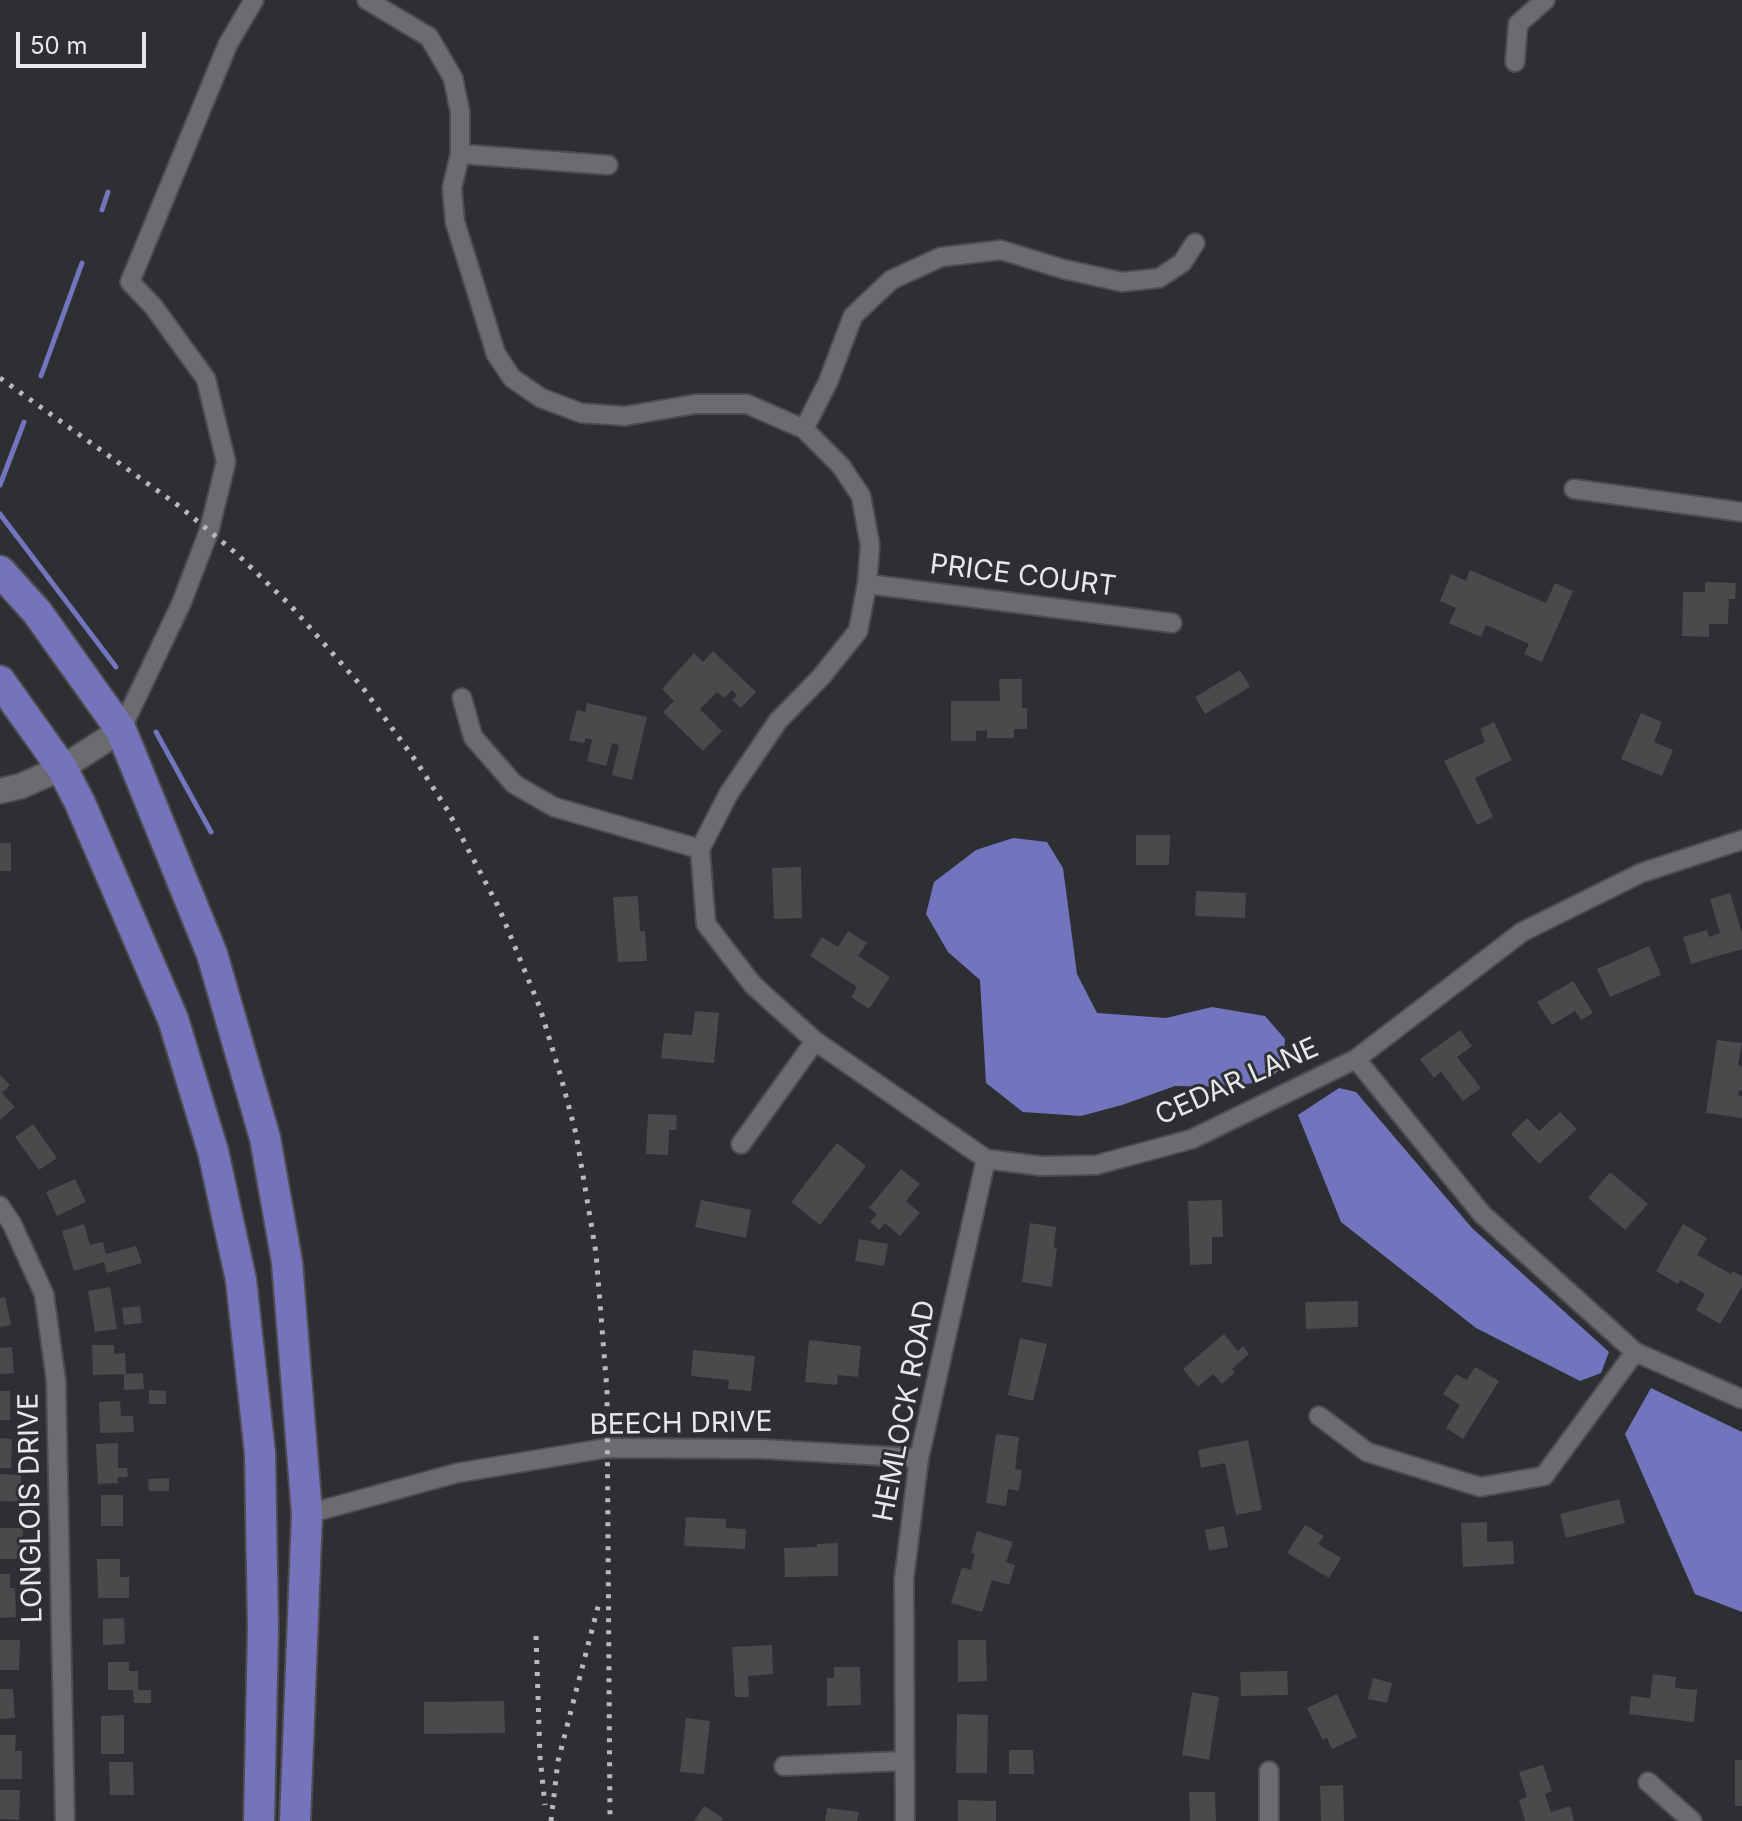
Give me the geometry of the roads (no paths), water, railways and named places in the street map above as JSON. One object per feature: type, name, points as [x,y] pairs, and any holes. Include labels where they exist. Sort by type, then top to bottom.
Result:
[{"type":"main road","points":[[0,571],[37,612],[121,730],[212,954],[265,1138],[287,1262],[307,1514],[295,1821]]},
{"type":"main road","points":[[0,681],[62,768],[80,803],[173,1019],[213,1151],[241,1280],[260,1453],[263,1628],[259,1821]]},
{"type":"street","points":[[0,791],[21,786],[62,768],[121,730],[181,604],[209,531],[226,462],[206,379],[153,306],[130,282],[228,44],[254,0]]},
{"type":"street","points":[[367,0],[429,37],[453,78],[460,112],[460,154],[452,188],[455,222],[496,354],[512,378],[541,398],[581,413],[625,416],[696,404],[747,404],[804,429],[841,466],[861,496],[870,545],[867,584],[858,631],[821,677],[778,721],[729,793],[700,849],[554,807],[514,784],[473,737],[462,698]]},
{"type":"street","points":[[1515,62],[1518,24],[1545,0]]},
{"type":"street","points":[[460,154],[608,165]]},
{"type":"street","points":[[804,429],[828,382],[853,316],[891,280],[941,257],[1001,250],[1063,269],[1122,282],[1159,278],[1182,263],[1195,243]]},
{"type":"street","points":[[1574,489],[1742,512]]},
{"type":"street","name":"PRICE COURT","points":[[867,584],[1172,623]]},
{"type":"street","name":"CEDAR LANE","points":[[700,849],[706,924],[753,985],[815,1041],[986,1159],[1041,1166],[1096,1165],[1192,1139],[1356,1059],[1522,932],[1641,873],[1742,840]]},
{"type":"street","points":[[741,1144],[815,1041]]},
{"type":"street","points":[[1356,1059],[1482,1214],[1635,1352],[1742,1399]]},
{"type":"street","name":"HEMLOCK ROAD","points":[[905,1821],[904,1579],[919,1458],[986,1159]]},
{"type":"street","name":"LONGLOIS DRIVE","points":[[0,1206],[12,1224],[44,1294],[56,1380],[65,1821]]},
{"type":"street","points":[[1319,1416],[1367,1452],[1480,1487],[1544,1476],[1635,1352]]},
{"type":"street","name":"BEECH DRIVE","points":[[307,1514],[457,1473],[607,1448],[762,1449],[919,1458]]},
{"type":"street","points":[[784,1766],[903,1761]]},
{"type":"street","points":[[1269,1771],[1269,1821]]},
{"type":"street","points":[[1648,1782],[1692,1821]]},
{"type":"water","points":[[1013,838],[1047,842],[1063,868],[1077,974],[1097,1013],[1166,1018],[1212,1007],[1265,1016],[1285,1039],[1283,1066],[1267,1081],[1224,1087],[1175,1086],[1081,1116],[1023,1112],[986,1083],[980,980],[948,952],[926,914],[934,882],[976,850]]},
{"type":"water","points":[[1339,1088],[1356,1092],[1472,1228],[1609,1352],[1601,1373],[1580,1381],[1476,1328],[1341,1222],[1298,1115]]},
{"type":"water","points":[[1651,1388],[1742,1432],[1742,1612],[1695,1594],[1625,1434]]},
{"type":"waterway","points":[[102,210],[108,192]]},
{"type":"waterway","points":[[41,376],[82,263]]},
{"type":"waterway","points":[[0,485],[24,422]]},
{"type":"waterway","points":[[0,514],[116,667]]},
{"type":"waterway","points":[[156,732],[211,832]]},
{"type":"railway","points":[[0,378],[179,506],[237,554],[291,606],[363,688],[418,764],[448,811],[499,908],[540,1008],[561,1077],[576,1134],[596,1253],[607,1391],[610,1821]]},
{"type":"railway","points":[[551,1821],[558,1761],[600,1599]]},
{"type":"railway","points":[[536,1636],[540,1757],[545,1805]]}]
